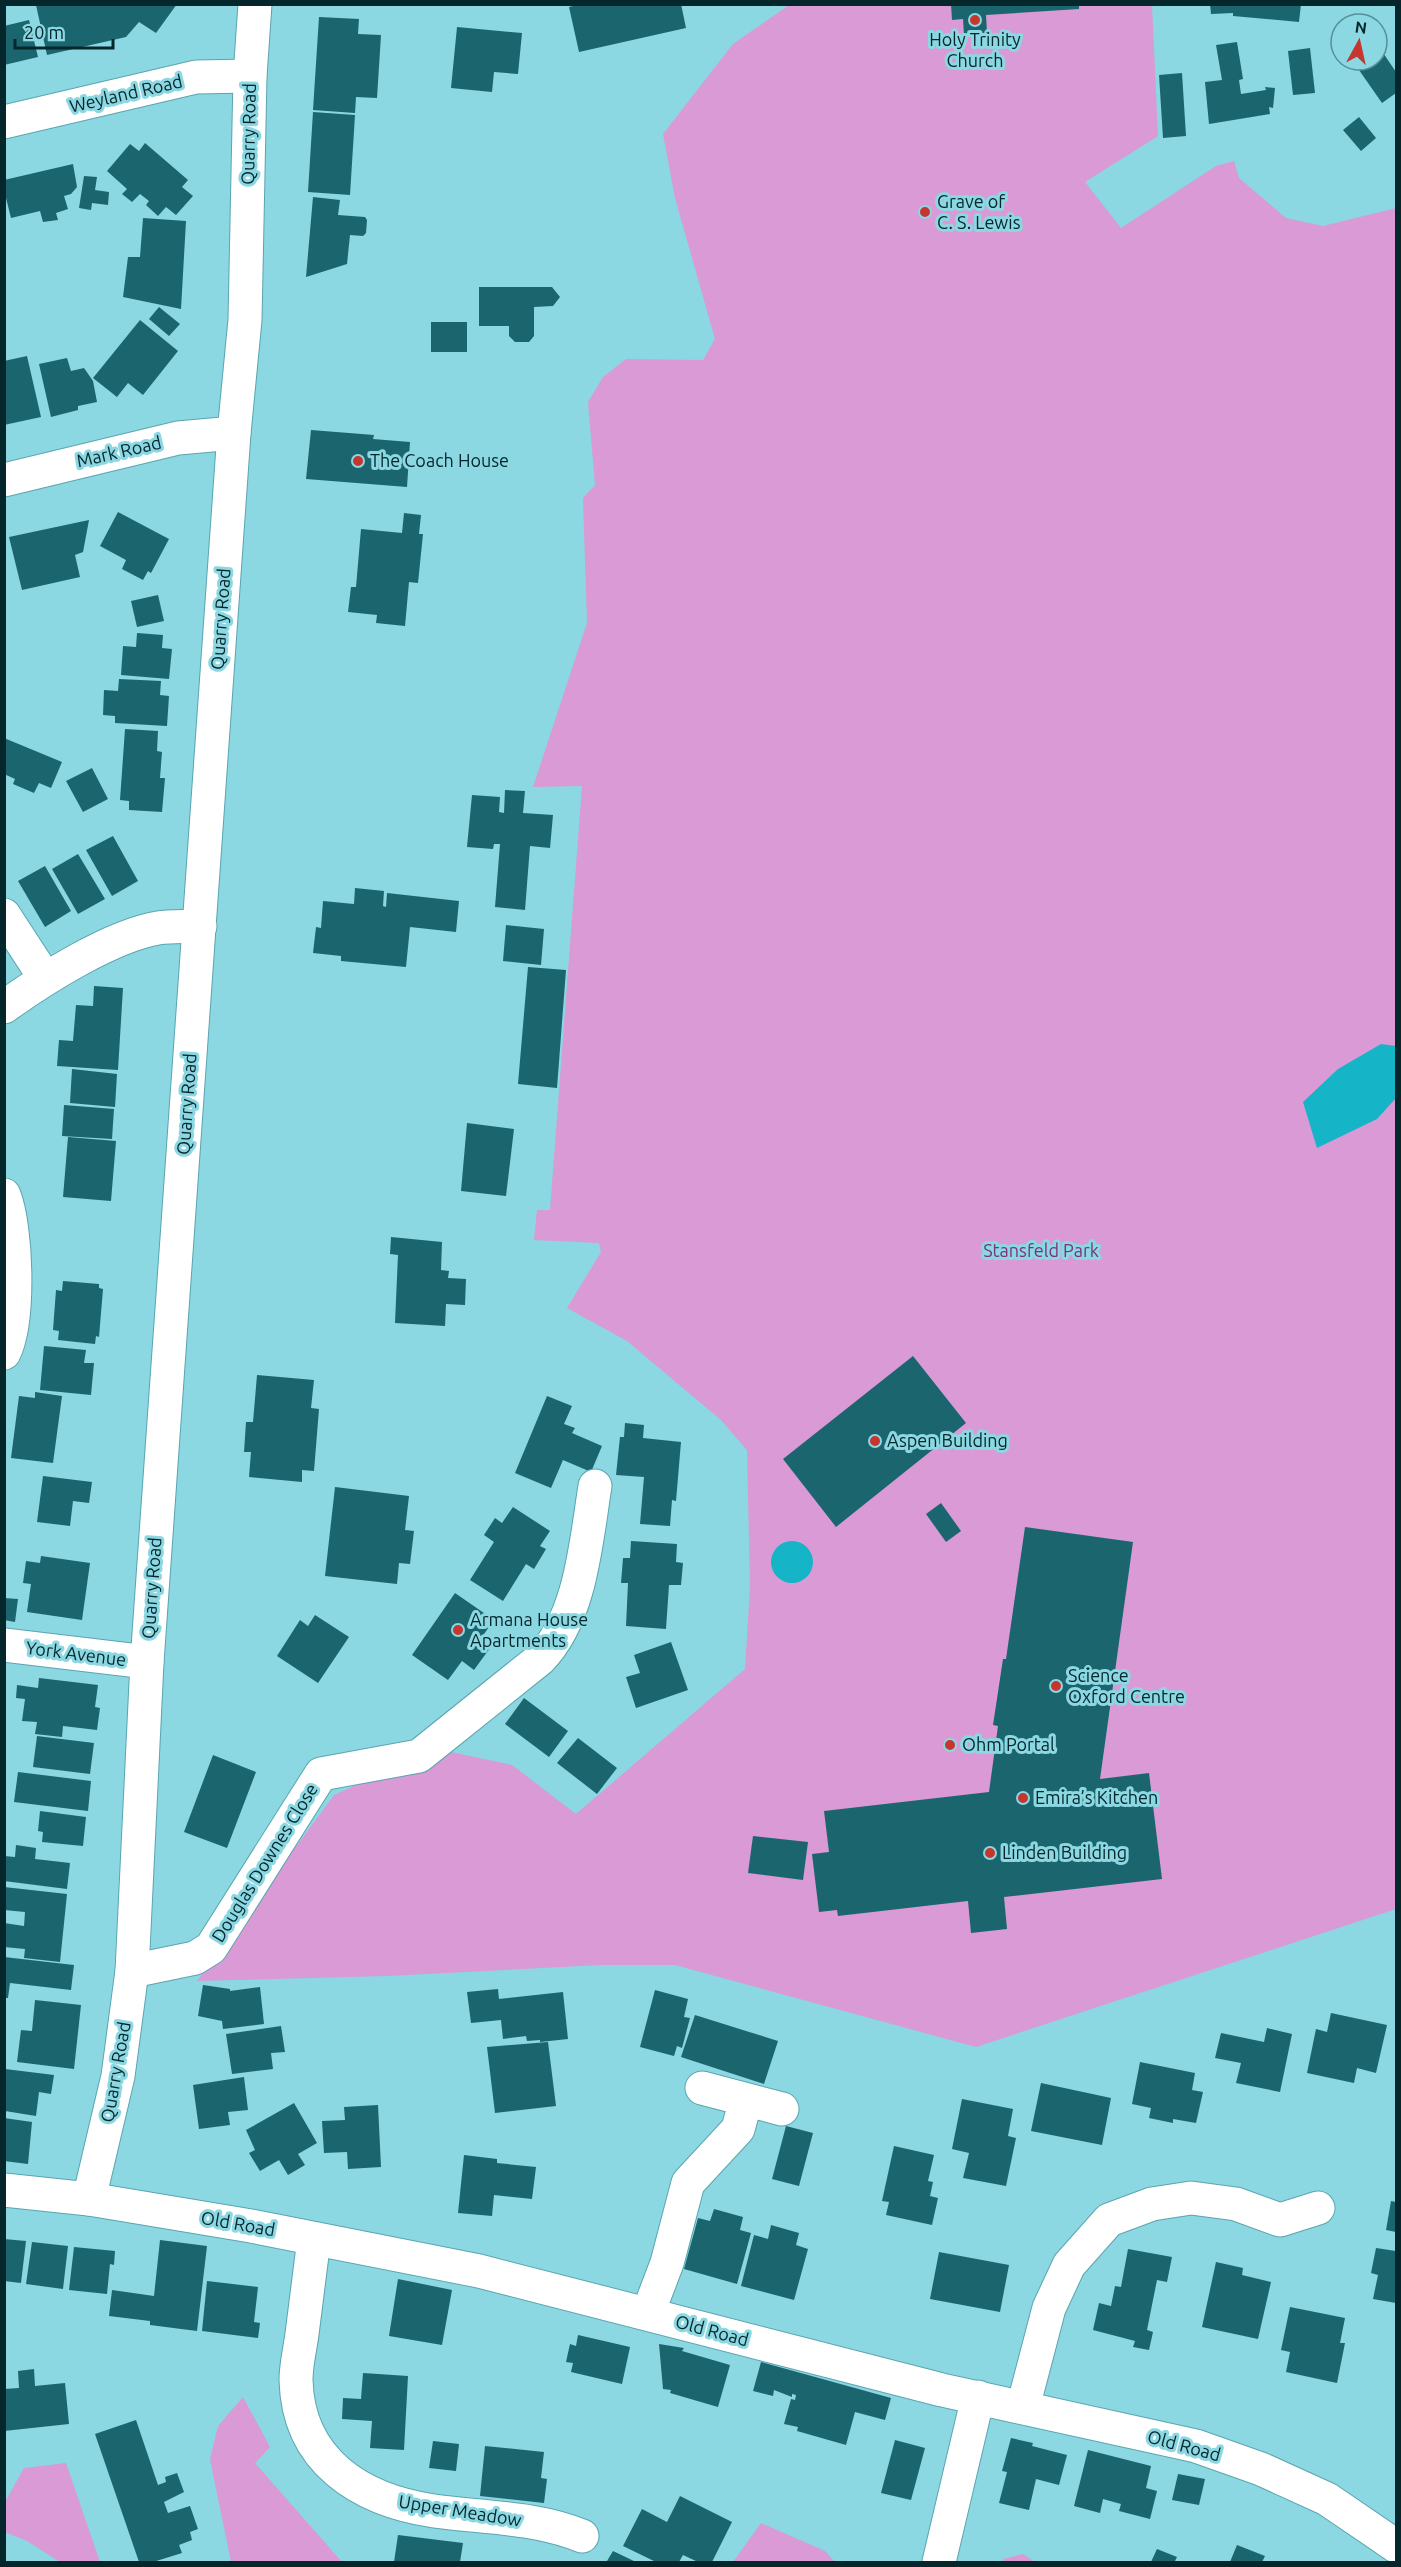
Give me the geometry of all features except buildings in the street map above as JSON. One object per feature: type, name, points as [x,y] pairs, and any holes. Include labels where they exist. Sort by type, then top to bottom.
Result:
[{"type":"street","name":"Quarry Road","points":[[89,2199],[118,2076],[132,1971],[147,1662],[234,433],[245,309],[250,76],[255,4]]},
{"type":"street","name":"Weyland Road","points":[[4,122],[196,77],[250,76]]},
{"type":"street","name":"Mark Road","points":[[4,480],[178,438],[234,433]]},
{"type":"street","points":[[4,915],[45,978]]},
{"type":"street","points":[[4,1007],[45,978],[121,940],[157,928],[200,926]]},
{"type":"street","points":[[4,1195],[10,1210],[15,1286],[9,1343],[4,1353]]},
{"type":"street","name":"Douglas Downes Close","points":[[132,1971],[195,1959],[211,1948],[321,1774],[418,1756],[540,1659],[553,1646],[580,1582],[595,1486]]},
{"type":"street","name":"York Avenue","points":[[4,1645],[147,1662]]},
{"type":"street","points":[[702,2088],[782,2109]]},
{"type":"street","points":[[648,2313],[667,2263],[688,2183],[738,2129],[746,2100]]},
{"type":"street","name":"Old Road","points":[[4,2190],[89,2199],[251,2226],[479,2271],[648,2313],[770,2347],[1023,2408],[1196,2446],[1261,2469],[1327,2499],[1393,2544]]},
{"type":"street","points":[[1023,2408],[1049,2308],[1069,2265],[1109,2220],[1152,2204],[1191,2198],[1236,2204],[1280,2220],[1318,2208]]},
{"type":"street","name":"Upper Meadow","points":[[314,2239],[296,2379],[302,2419],[309,2437],[324,2461],[368,2492],[399,2504],[543,2524],[582,2536]]},
{"type":"street","points":[[939,2562],[978,2397]]},
{"type":"green space","name":"Stansfeld Park","points":[[789,5],[1152,5],[1158,136],[1085,182],[1121,228],[1216,166],[1234,161],[1239,178],[1286,218],[1323,226],[1396,208],[1396,1909],[976,2047],[675,1965],[601,1965],[388,1976],[197,1981],[334,1795],[437,1749],[512,1765],[576,1814],[745,1669],[750,1587],[747,1450],[721,1420],[627,1341],[567,1308],[601,1252],[599,1243],[534,1240],[537,1210],[550,1210],[582,786],[533,787],[587,623],[583,498],[595,485],[588,402],[603,377],[626,359],[703,360],[715,339],[675,198],[663,134],[733,44]]},
{"type":"green space","points":[[243,2397],[270,2447],[255,2463],[342,2562],[231,2562],[210,2459],[218,2426]]},
{"type":"green space","points":[[66,2463],[100,2562],[60,2562],[27,2541],[5,2532],[5,2502],[24,2468]]},
{"type":"green space","points":[[761,2523],[825,2551],[835,2562],[733,2562]]},
{"type":"green space","points":[[1023,2554],[1035,2562],[1003,2562],[1003,2559]]},
{"type":"water","points":[[1381,1044],[1396,1046],[1396,1098],[1377,1119],[1317,1148],[1303,1102],[1338,1069]]},
{"type":"water","points":[[792,1541],[807,1547],[813,1562],[807,1577],[792,1583],[777,1577],[771,1562],[777,1547]]},
{"type":"place","name":"Holy Trinity Church","points":[[975,20]]},
{"type":"place","name":"Grave of C. S. Lewis","points":[[925,212]]},
{"type":"place","name":"The Coach House","points":[[358,461]]},
{"type":"place","name":"Aspen Building","points":[[875,1441]]},
{"type":"place","name":"Armana House Apartments","points":[[458,1630]]},
{"type":"place","name":"Science Oxford Centre","points":[[1056,1686]]},
{"type":"place","name":"Ohm Portal","points":[[950,1745]]},
{"type":"place","name":"Emira’s Kitchen","points":[[1023,1798]]},
{"type":"place","name":"Linden Building","points":[[990,1853]]}]
